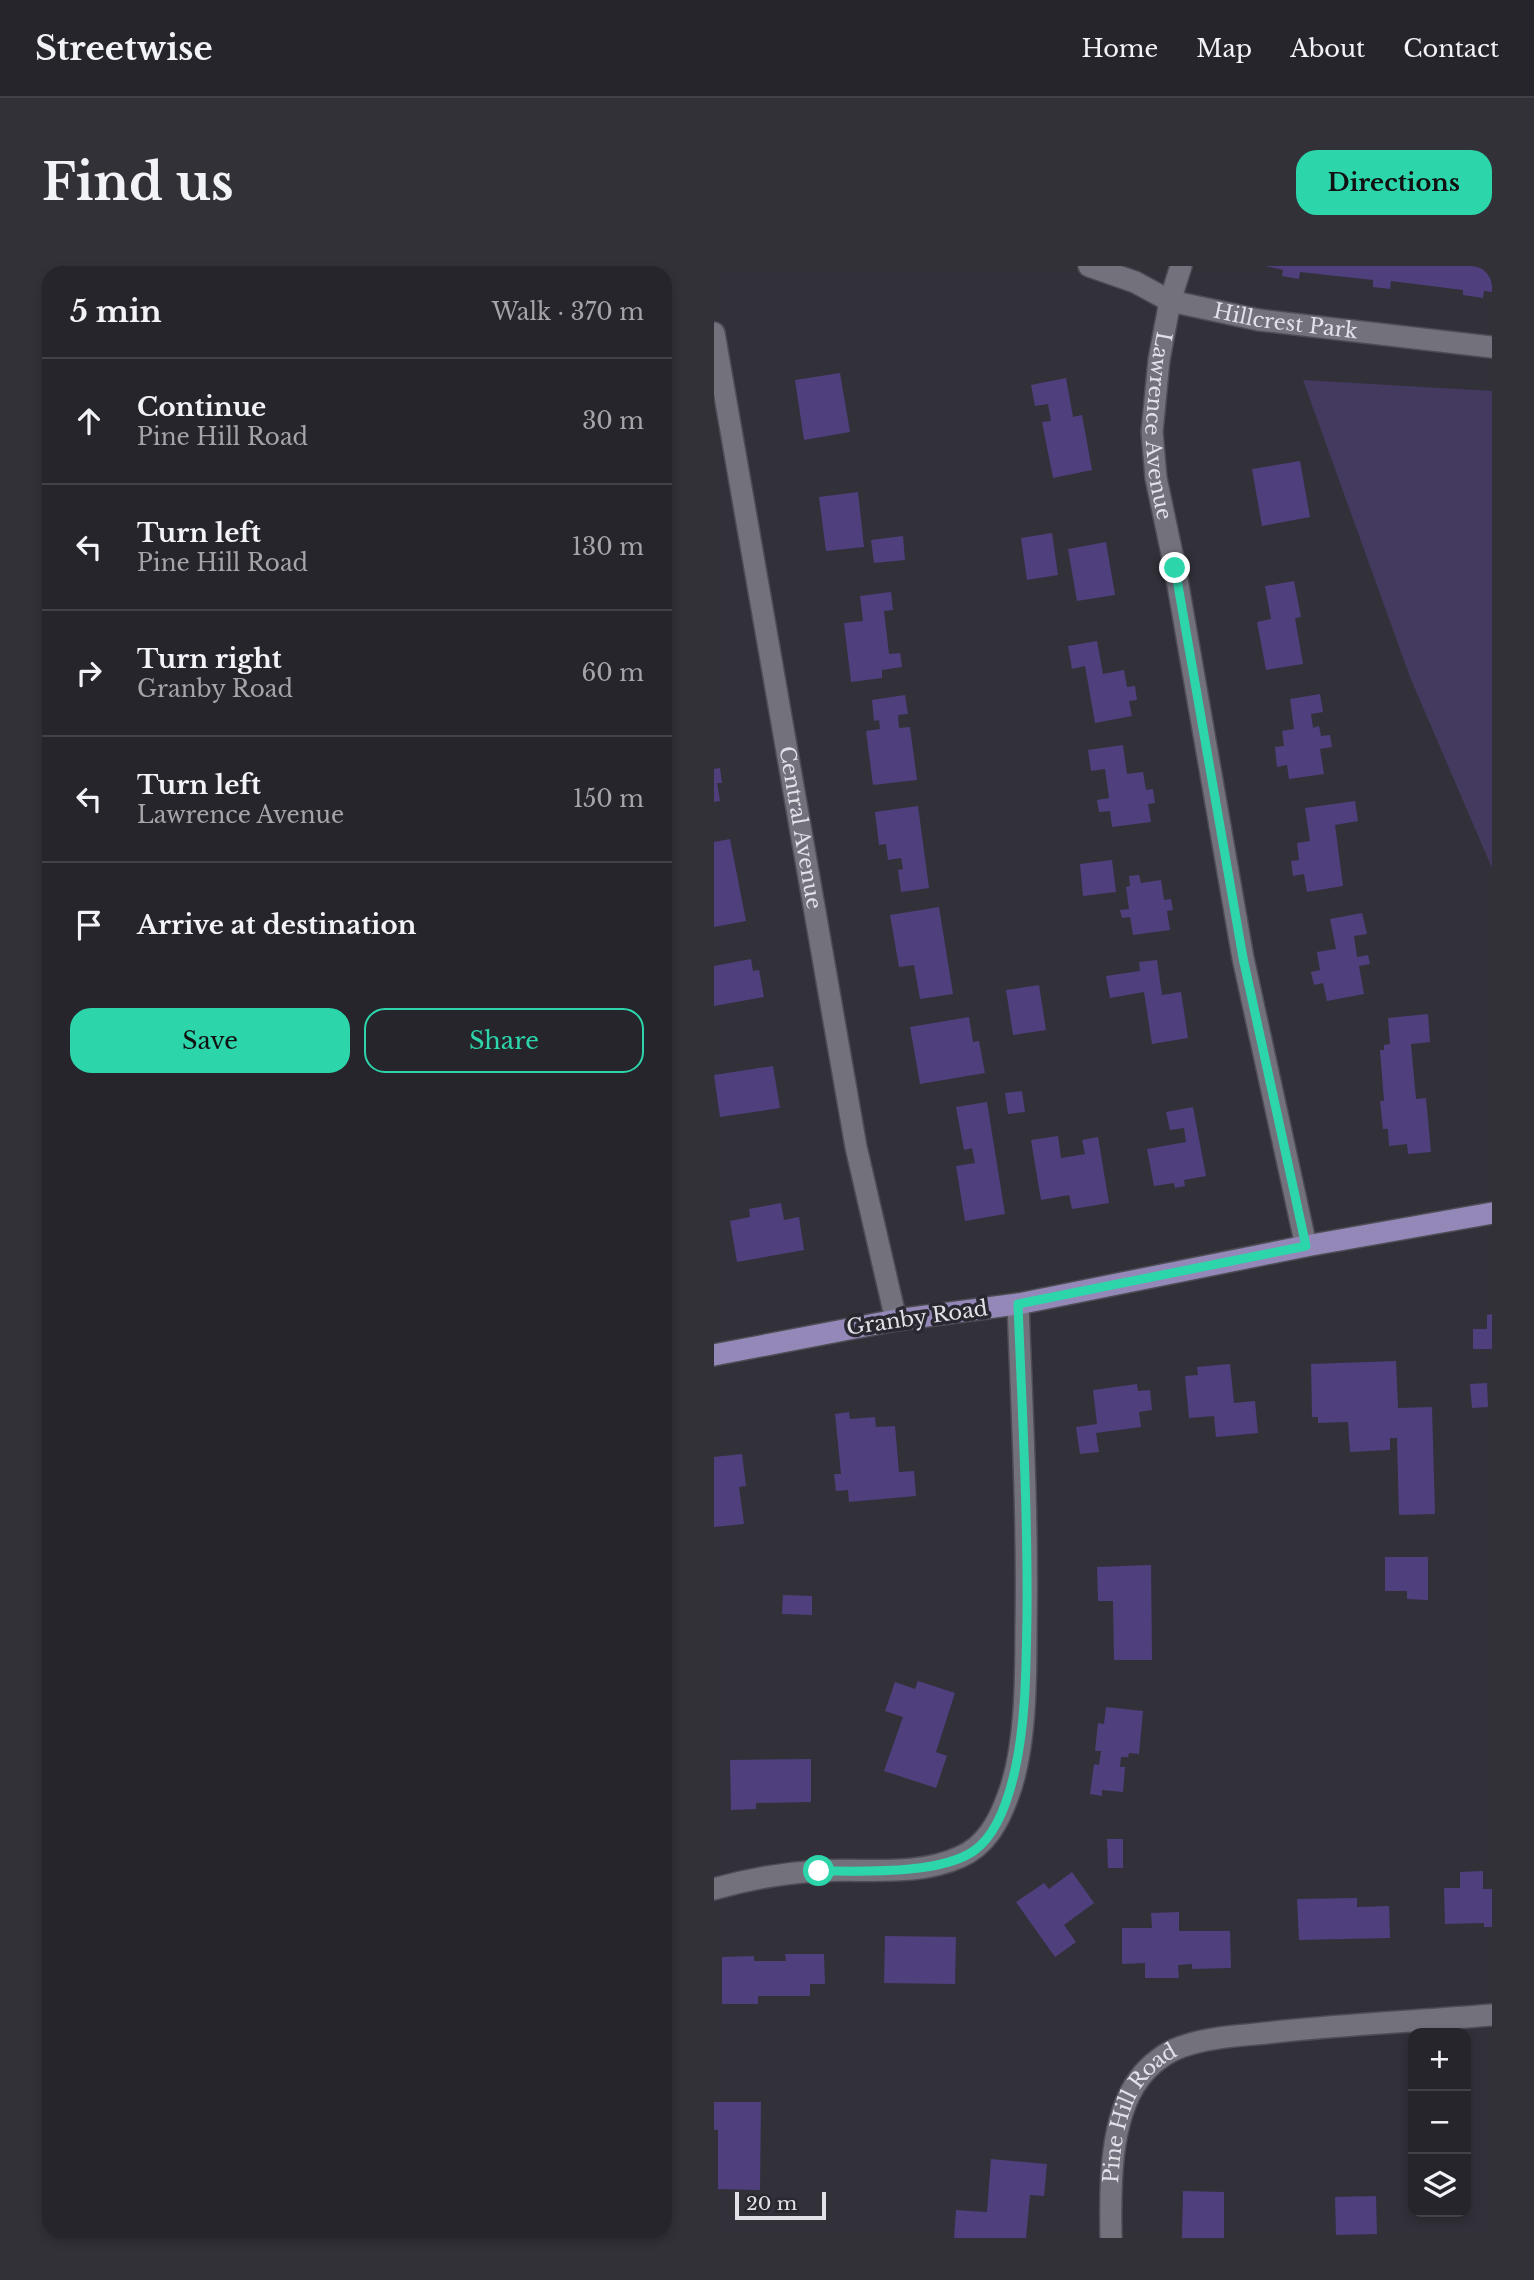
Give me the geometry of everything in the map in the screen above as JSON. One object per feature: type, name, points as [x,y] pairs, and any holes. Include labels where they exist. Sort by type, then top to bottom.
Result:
[{"type":"main road","name":"Granby Road","points":[[714,1355],[896,1320],[1018,1304],[1306,1246],[1492,1213]]},
{"type":"street","name":"Hillcrest Park","points":[[1089,266],[1135,282],[1170,301],[1259,320],[1492,347]]},
{"type":"street","name":"Lawrence Avenue","points":[[1181,266],[1170,301],[1159,360],[1152,432],[1156,478],[1175,568],[1243,958],[1306,1246]]},
{"type":"street","name":"Central Avenue","points":[[714,333],[856,1147],[896,1320]]},
{"type":"street","points":[[714,1889],[770,1876],[819,1871],[906,1869],[958,1858],[976,1849],[1000,1815],[1016,1769],[1026,1670],[1026,1530],[1018,1304]]},
{"type":"street","name":"Pine Hill Road","points":[[1111,2238],[1112,2163],[1117,2133],[1129,2096],[1150,2067],[1178,2048],[1204,2040],[1270,2033],[1492,2015]]},
{"type":"shaded area","points":[[1303,380],[1492,391],[1492,868],[1410,677]]},
{"type":"building","points":[[1265,266],[1492,266],[1492,292],[1484,291],[1483,298],[1463,295],[1463,290],[1391,281],[1390,289],[1373,287],[1373,280],[1300,272],[1299,279],[1282,276],[1283,270]]},
{"type":"building","points":[[840,373],[850,432],[804,440],[795,380]]},
{"type":"building","points":[[1066,378],[1073,417],[1082,415],[1092,470],[1053,478],[1042,422],[1051,421],[1048,404],[1035,406],[1031,385]]},
{"type":"building","points":[[1300,461],[1310,517],[1262,526],[1252,469]]},
{"type":"building","points":[[858,492],[864,547],[826,551],[819,497]]},
{"type":"building","points":[[1052,533],[1058,575],[1027,580],[1021,538]]},
{"type":"building","points":[[903,536],[905,560],[874,563],[871,540]]},
{"type":"building","points":[[1106,542],[1115,595],[1077,601],[1068,549]]},
{"type":"building","points":[[1294,581],[1301,617],[1295,618],[1303,664],[1266,670],[1257,622],[1271,619],[1265,586]]},
{"type":"building","points":[[891,592],[893,610],[884,611],[889,654],[900,653],[902,667],[882,670],[882,678],[851,682],[844,623],[863,621],[860,596]]},
{"type":"building","points":[[1097,641],[1103,674],[1124,670],[1127,687],[1135,686],[1137,700],[1129,701],[1132,716],[1095,723],[1085,666],[1072,669],[1068,646]]},
{"type":"building","points":[[1320,694],[1323,712],[1311,714],[1313,728],[1319,726],[1321,736],[1330,735],[1332,747],[1320,749],[1324,774],[1289,779],[1287,765],[1277,767],[1275,747],[1284,746],[1282,731],[1294,729],[1290,699]]},
{"type":"building","points":[[905,695],[908,714],[898,715],[899,728],[910,727],[917,780],[873,785],[866,731],[880,729],[879,720],[874,721],[872,700]]},
{"type":"building","points":[[1123,745],[1127,774],[1143,772],[1146,790],[1153,789],[1155,803],[1148,804],[1151,822],[1112,827],[1110,811],[1099,812],[1097,800],[1109,798],[1105,769],[1091,771],[1088,750]]},
{"type":"building","points":[[720,768],[722,783],[717,783],[720,801],[714,802],[714,769]]},
{"type":"building","points":[[1355,801],[1358,821],[1335,825],[1343,886],[1307,892],[1304,874],[1293,876],[1291,861],[1299,860],[1297,843],[1310,841],[1305,808]]},
{"type":"building","points":[[918,806],[929,888],[901,892],[898,870],[903,869],[901,858],[888,860],[886,844],[879,845],[875,812]]},
{"type":"building","points":[[730,839],[746,921],[714,927],[714,842]]},
{"type":"building","points":[[1112,860],[1116,892],[1083,896],[1080,864]]},
{"type":"building","points":[[1139,875],[1141,883],[1161,880],[1164,900],[1171,899],[1173,910],[1167,911],[1170,930],[1133,935],[1130,917],[1122,918],[1120,910],[1129,909],[1126,887],[1130,886],[1129,876]]},
{"type":"building","points":[[939,907],[953,994],[920,999],[914,965],[899,967],[890,915]]},
{"type":"building","points":[[1362,913],[1367,934],[1354,936],[1357,957],[1368,955],[1370,964],[1359,966],[1364,994],[1327,1001],[1323,983],[1314,985],[1311,972],[1320,970],[1317,952],[1336,949],[1330,919]]},
{"type":"building","points":[[751,959],[753,971],[759,970],[764,997],[714,1006],[714,966]]},
{"type":"building","points":[[1157,960],[1162,995],[1181,992],[1188,1038],[1152,1044],[1144,992],[1110,998],[1106,976],[1140,971],[1139,962]]},
{"type":"building","points":[[1039,985],[1046,1030],[1013,1035],[1006,990]]},
{"type":"building","points":[[1428,1014],[1430,1042],[1411,1044],[1416,1099],[1426,1098],[1431,1152],[1408,1154],[1407,1144],[1389,1146],[1388,1129],[1383,1129],[1380,1050],[1384,1050],[1384,1045],[1390,1044],[1388,1018]]},
{"type":"building","points":[[969,1017],[973,1042],[979,1041],[985,1073],[920,1084],[910,1027]]},
{"type":"building","points":[[773,1066],[780,1108],[720,1117],[714,1075]]},
{"type":"building","points":[[1022,1091],[1025,1112],[1008,1114],[1005,1093]]},
{"type":"building","points":[[987,1102],[1005,1214],[965,1221],[956,1166],[975,1163],[972,1148],[964,1150],[956,1107]]},
{"type":"building","points":[[1193,1107],[1206,1176],[1184,1180],[1185,1186],[1175,1188],[1174,1183],[1154,1186],[1147,1149],[1186,1142],[1184,1128],[1170,1130],[1166,1112]]},
{"type":"building","points":[[1058,1136],[1061,1158],[1085,1154],[1082,1140],[1098,1137],[1109,1203],[1072,1209],[1069,1195],[1041,1200],[1031,1140]]},
{"type":"building","points":[[781,1203],[784,1220],[799,1217],[804,1250],[737,1262],[730,1221],[750,1217],[749,1209]]},
{"type":"building","points":[[1492,1314],[1492,1349],[1473,1349],[1473,1329],[1487,1329],[1487,1315]]},
{"type":"building","points":[[1396,1361],[1398,1408],[1432,1407],[1435,1514],[1399,1515],[1397,1438],[1390,1438],[1390,1450],[1350,1452],[1348,1422],[1318,1423],[1318,1417],[1312,1417],[1311,1364]]},
{"type":"building","points":[[1230,1364],[1234,1403],[1255,1401],[1258,1433],[1216,1437],[1214,1416],[1189,1418],[1185,1376],[1198,1375],[1197,1367]]},
{"type":"building","points":[[1487,1383],[1488,1407],[1472,1408],[1470,1384]]},
{"type":"building","points":[[1137,1384],[1138,1391],[1150,1390],[1152,1410],[1139,1412],[1141,1427],[1096,1433],[1099,1452],[1080,1454],[1076,1427],[1097,1424],[1093,1390]]},
{"type":"building","points":[[849,1412],[850,1419],[875,1417],[876,1427],[895,1426],[899,1472],[914,1471],[916,1496],[849,1502],[848,1490],[836,1491],[834,1474],[841,1474],[835,1414]]},
{"type":"building","points":[[742,1454],[746,1486],[739,1487],[744,1524],[714,1527],[714,1457]]},
{"type":"building","points":[[1385,1557],[1428,1557],[1428,1600],[1407,1599],[1407,1591],[1385,1591]]},
{"type":"building","points":[[1151,1565],[1152,1660],[1114,1660],[1113,1601],[1098,1601],[1097,1567]]},
{"type":"building","points":[[783,1595],[812,1596],[812,1615],[782,1614]]},
{"type":"building","points":[[918,1681],[955,1693],[936,1752],[947,1756],[936,1788],[884,1771],[903,1717],[885,1711],[895,1682],[915,1689]]},
{"type":"building","points":[[1106,1707],[1143,1711],[1139,1754],[1129,1753],[1128,1757],[1121,1757],[1120,1767],[1125,1767],[1123,1792],[1102,1790],[1102,1796],[1090,1794],[1094,1764],[1099,1765],[1101,1751],[1095,1751],[1098,1723],[1104,1724]]},
{"type":"building","points":[[811,1759],[811,1802],[756,1803],[756,1809],[731,1810],[730,1760]]},
{"type":"building","points":[[1107,1839],[1123,1839],[1123,1868],[1108,1868]]},
{"type":"building","points":[[1483,1871],[1483,1889],[1492,1889],[1492,1927],[1484,1927],[1484,1923],[1445,1924],[1444,1888],[1460,1888],[1460,1872]]},
{"type":"building","points":[[1072,1872],[1094,1903],[1064,1925],[1076,1942],[1055,1957],[1016,1902],[1044,1883],[1049,1889]]},
{"type":"building","points":[[1357,1898],[1357,1907],[1389,1906],[1390,1938],[1299,1940],[1297,1899]]},
{"type":"building","points":[[1179,1912],[1179,1931],[1230,1931],[1231,1968],[1192,1969],[1192,1964],[1178,1965],[1179,1978],[1145,1978],[1145,1963],[1122,1964],[1122,1928],[1152,1928],[1151,1913]]},
{"type":"building","points":[[885,1936],[956,1937],[955,1984],[884,1983]]},
{"type":"building","points":[[785,1954],[824,1954],[825,1984],[810,1984],[810,1996],[758,1996],[758,2004],[722,2004],[722,1957],[754,1956],[754,1961],[786,1961]]},
{"type":"building","points":[[714,2102],[761,2102],[760,2190],[718,2189],[718,2130],[714,2130]]},
{"type":"building","points":[[991,2159],[1047,2164],[1044,2196],[1030,2195],[1026,2238],[954,2238],[956,2210],[987,2212]]},
{"type":"building","points":[[1183,2191],[1224,2192],[1224,2238],[1182,2238]]},
{"type":"building","points":[[1376,2196],[1377,2234],[1336,2235],[1335,2197]]},
{"type":"route","points":[[819,1871],[885,1871],[917,1868],[958,1858],[976,1849],[989,1834],[1009,1795],[1020,1742],[1026,1670],[1026,1530],[1018,1304],[1306,1246],[1243,958],[1196,701],[1175,568]]}]
